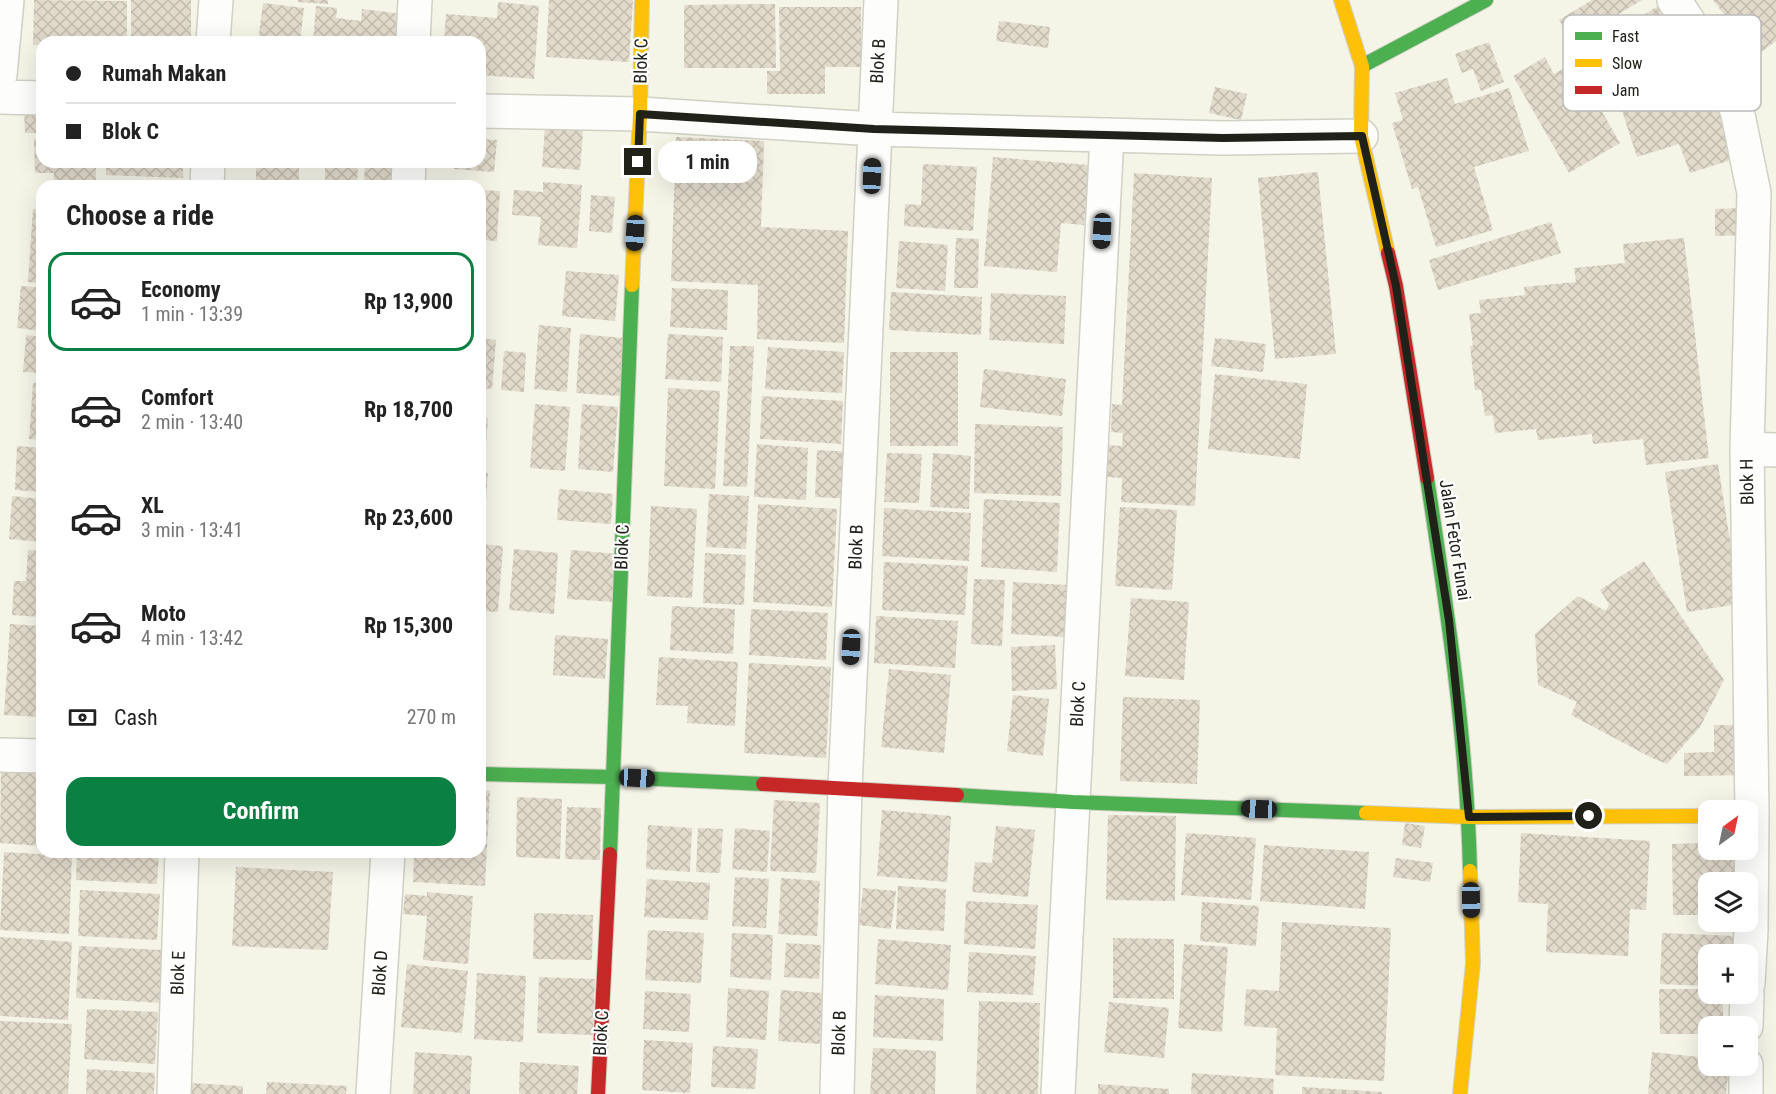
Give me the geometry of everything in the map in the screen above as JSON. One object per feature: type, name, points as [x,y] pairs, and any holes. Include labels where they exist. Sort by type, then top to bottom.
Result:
[{"type":"street","points":[[0,75],[7,0]]},
{"type":"street","points":[[213,36],[216,0]]},
{"type":"street","points":[[413,36],[415,0]]},
{"type":"street","name":"Blok C","points":[[598,1094],[614,777],[624,470],[640,114],[642,0]]},
{"type":"street","name":"Blok B","points":[[837,1094],[845,788],[881,0]]},
{"type":"street","name":"Jalan Fetor Funai","points":[[1341,0],[1362,66],[1362,136],[1396,286],[1448,608],[1469,817],[1473,963],[1460,1094]]},
{"type":"street","points":[[1362,66],[1486,0]]},
{"type":"street","name":"Blok H","points":[[1674,0],[1684,15]]},
{"type":"street","points":[[0,97],[36,98]]},
{"type":"street","points":[[486,111],[640,114],[874,129],[1223,138],[1362,136]]},
{"type":"street","name":"Blok H","points":[[1737,111],[1754,193],[1764,267],[1759,815],[1750,944]]},
{"type":"street","name":"Blok C","points":[[1058,1094],[1107,135]]},
{"type":"street","points":[[0,755],[36,756]]},
{"type":"street","points":[[486,774],[614,777],[1073,802],[1469,817],[1698,816]]},
{"type":"street","name":"Blok E","points":[[174,1094],[182,858]]},
{"type":"street","name":"Blok D","points":[[373,1094],[388,858]]},
{"type":"street","points":[[1746,1076],[1746,1094]]},
{"type":"building","points":[[34,0],[127,1],[127,36],[36,36],[36,45],[33,45]]},
{"type":"building","points":[[131,0],[191,0],[191,36],[131,36]]},
{"type":"building","points":[[298,0],[328,0],[328,4],[298,2]]},
{"type":"building","points":[[549,0],[633,0],[629,62],[546,57]]},
{"type":"building","points":[[1592,0],[1642,0],[1617,15],[1567,15]]},
{"type":"building","points":[[1713,0],[1776,0],[1776,41],[1761,52],[1761,15],[1725,15]]},
{"type":"building","points":[[498,2],[539,6],[534,79],[486,75],[486,36],[444,36],[446,14],[497,18]]},
{"type":"building","points":[[263,3],[304,8],[301,36],[259,36]]},
{"type":"building","points":[[775,4],[776,68],[684,68],[684,5]]},
{"type":"building","points":[[1661,4],[1668,15],[1643,15]]},
{"type":"building","points":[[316,6],[337,8],[336,18],[361,21],[362,9],[403,14],[401,36],[314,36]]},
{"type":"building","points":[[779,7],[861,7],[861,67],[825,67],[825,94],[767,94],[767,71],[780,71]]},
{"type":"building","points":[[999,21],[1050,27],[1048,48],[996,41]]},
{"type":"building","points":[[1489,42],[1504,82],[1481,91],[1473,69],[1462,73],[1455,54]]},
{"type":"building","points":[[1545,57],[1554,74],[1563,69],[1563,111],[1602,111],[1620,143],[1569,173],[1513,76]]},
{"type":"building","points":[[1447,78],[1455,104],[1509,88],[1529,151],[1474,167],[1493,230],[1436,247],[1418,187],[1412,189],[1392,123],[1403,120],[1395,93]]},
{"type":"building","points":[[1215,87],[1247,94],[1241,120],[1209,113]]},
{"type":"building","points":[[24,111],[36,111],[36,133],[25,133]]},
{"type":"building","points":[[1622,111],[1719,111],[1734,159],[1690,173],[1679,144],[1637,157]]},
{"type":"building","points":[[545,127],[583,131],[580,170],[542,167]]},
{"type":"building","points":[[676,137],[764,141],[761,227],[848,231],[844,343],[757,339],[758,285],[671,281]]},
{"type":"building","points":[[34,139],[36,139],[36,168],[96,168],[96,180],[54,180],[54,173],[35,173]]},
{"type":"building","points":[[486,139],[497,140],[494,172],[454,169],[486,168]]},
{"type":"building","points":[[993,157],[1089,165],[1084,225],[1061,223],[1057,272],[984,266]]},
{"type":"building","points":[[923,164],[977,167],[973,231],[904,226],[905,204],[921,205]]},
{"type":"building","points":[[106,168],[183,168],[183,178],[106,175]]},
{"type":"building","points":[[256,168],[299,168],[299,180],[256,180]]},
{"type":"building","points":[[325,168],[358,168],[357,180],[325,180]]},
{"type":"building","points":[[365,168],[402,168],[401,180],[364,180]]},
{"type":"building","points":[[1318,172],[1336,354],[1275,359],[1258,178]]},
{"type":"building","points":[[1134,173],[1212,178],[1195,506],[1121,502],[1122,478],[1106,477],[1107,445],[1122,446],[1123,433],[1111,432],[1112,404],[1122,405]]},
{"type":"building","points":[[543,182],[582,185],[577,248],[538,245],[541,217],[512,215],[514,190],[543,192]]},
{"type":"building","points":[[486,190],[500,191],[497,241],[486,240]]},
{"type":"building","points":[[591,195],[615,197],[612,233],[589,231]]},
{"type":"building","points":[[1746,208],[1746,235],[1715,236],[1715,209]]},
{"type":"building","points":[[33,209],[36,209],[36,283],[28,282]]},
{"type":"building","points":[[1551,222],[1561,253],[1438,290],[1429,260]]},
{"type":"building","points":[[956,238],[979,239],[978,288],[954,288]]},
{"type":"building","points":[[1684,238],[1709,458],[1646,465],[1643,439],[1593,444],[1592,434],[1538,440],[1536,429],[1495,433],[1493,415],[1485,416],[1481,390],[1475,390],[1469,314],[1481,313],[1479,300],[1525,295],[1524,287],[1576,282],[1574,268],[1625,263],[1623,244]]},
{"type":"building","points":[[899,241],[948,245],[945,291],[896,288]]},
{"type":"building","points":[[566,271],[619,275],[615,321],[562,316]]},
{"type":"building","points":[[21,286],[36,287],[36,330],[17,328]]},
{"type":"building","points":[[672,288],[728,290],[727,330],[670,327]]},
{"type":"building","points":[[891,292],[982,297],[981,335],[889,330]]},
{"type":"building","points":[[991,293],[1066,296],[1064,344],[989,340]]},
{"type":"building","points":[[539,325],[571,328],[567,392],[534,389]]},
{"type":"building","points":[[580,334],[624,338],[620,396],[576,393]]},
{"type":"building","points":[[668,334],[723,337],[721,382],[665,379]]},
{"type":"building","points":[[26,335],[36,336],[36,373],[23,372]]},
{"type":"building","points":[[1215,338],[1266,344],[1263,372],[1211,366]]},
{"type":"building","points":[[486,339],[496,340],[492,389],[486,388]]},
{"type":"building","points":[[730,346],[754,346],[747,487],[723,486]]},
{"type":"building","points":[[768,347],[844,352],[842,393],[765,389]]},
{"type":"building","points":[[504,351],[526,353],[524,392],[501,390]]},
{"type":"building","points":[[890,352],[958,352],[958,446],[890,446]]},
{"type":"building","points":[[984,369],[1066,379],[1062,416],[980,407]]},
{"type":"building","points":[[1215,374],[1307,384],[1300,459],[1208,449]]},
{"type":"building","points":[[33,383],[36,383],[36,440],[29,439]]},
{"type":"building","points":[[668,388],[720,391],[715,489],[664,486]]},
{"type":"building","points":[[762,396],[843,401],[841,444],[760,439]]},
{"type":"building","points":[[535,404],[570,407],[565,471],[530,468]]},
{"type":"building","points":[[582,404],[618,407],[613,472],[578,469]]},
{"type":"building","points":[[486,418],[488,418],[486,445]]},
{"type":"building","points":[[975,424],[1063,427],[1061,496],[974,493]]},
{"type":"building","points":[[757,444],[808,448],[806,500],[754,497]]},
{"type":"building","points":[[17,446],[36,448],[36,492],[15,490]]},
{"type":"building","points":[[817,450],[855,452],[853,499],[815,497]]},
{"type":"building","points":[[887,453],[922,454],[919,503],[884,502]]},
{"type":"building","points":[[933,453],[971,456],[969,509],[930,507]]},
{"type":"building","points":[[1718,464],[1740,604],[1687,612],[1665,472]]},
{"type":"building","points":[[486,473],[488,473],[486,500]]},
{"type":"building","points":[[559,489],[613,494],[611,524],[557,520]]},
{"type":"building","points":[[709,494],[749,496],[746,549],[706,547]]},
{"type":"building","points":[[12,496],[36,498],[36,541],[9,539]]},
{"type":"building","points":[[984,499],[1060,503],[1057,572],[981,567]]},
{"type":"building","points":[[758,504],[837,509],[832,607],[753,602]]},
{"type":"building","points":[[651,506],[697,509],[692,598],[647,596]]},
{"type":"building","points":[[1120,507],[1177,510],[1172,590],[1115,586]]},
{"type":"building","points":[[884,508],[971,513],[969,561],[882,556]]},
{"type":"building","points":[[486,545],[503,546],[498,612],[486,611]]},
{"type":"building","points":[[514,549],[558,553],[554,614],[509,610]]},
{"type":"building","points":[[28,550],[36,551],[36,617],[12,615],[14,581],[26,581]]},
{"type":"building","points":[[571,550],[618,554],[615,602],[567,599]]},
{"type":"building","points":[[705,553],[746,555],[744,605],[703,603]]},
{"type":"building","points":[[1644,561],[1724,680],[1700,727],[1667,764],[1571,715],[1577,702],[1538,685],[1535,634],[1578,596],[1606,611],[1609,604],[1600,590]]},
{"type":"building","points":[[884,562],[968,566],[965,615],[882,610]]},
{"type":"building","points":[[974,579],[1005,580],[1002,646],[971,644]]},
{"type":"building","points":[[1013,582],[1067,585],[1064,637],[1011,634]]},
{"type":"building","points":[[1131,598],[1189,602],[1184,680],[1125,676]]},
{"type":"building","points":[[672,606],[735,609],[733,654],[670,650]]},
{"type":"building","points":[[751,609],[828,613],[826,660],[749,655]]},
{"type":"building","points":[[876,616],[958,621],[955,668],[874,663]]},
{"type":"building","points":[[10,624],[36,626],[36,717],[4,715]]},
{"type":"building","points":[[555,635],[608,639],[605,679],[553,675]]},
{"type":"building","points":[[1055,645],[1057,689],[1012,691],[1011,647]]},
{"type":"building","points":[[659,657],[738,662],[735,726],[687,723],[688,706],[656,705]]},
{"type":"building","points":[[749,663],[831,667],[826,758],[744,753]]},
{"type":"building","points":[[889,669],[951,675],[944,753],[881,747]]},
{"type":"building","points":[[1013,695],[1049,699],[1043,756],[1007,751]]},
{"type":"building","points":[[1123,697],[1200,700],[1197,784],[1120,781]]},
{"type":"building","points":[[1714,725],[1749,725],[1750,775],[1684,776],[1684,753],[1714,752]]},
{"type":"building","points":[[1,762],[36,764],[36,846],[0,843]]},
{"type":"building","points":[[486,791],[490,791],[485,886],[413,882],[414,858],[486,858]]},
{"type":"building","points":[[517,797],[562,799],[560,859],[516,857]]},
{"type":"building","points":[[774,800],[820,803],[816,873],[770,871]]},
{"type":"building","points":[[567,807],[601,808],[600,860],[565,859]]},
{"type":"building","points":[[882,810],[951,816],[947,882],[877,876]]},
{"type":"building","points":[[1108,815],[1176,816],[1175,901],[1106,900]]},
{"type":"building","points":[[1405,823],[1425,826],[1421,848],[1402,845]]},
{"type":"building","points":[[648,825],[692,828],[690,872],[646,869]]},
{"type":"building","points":[[996,826],[1035,830],[1028,897],[972,892],[975,862],[992,863]]},
{"type":"building","points":[[698,828],[723,829],[720,873],[696,872]]},
{"type":"building","points":[[735,828],[770,831],[767,872],[732,869]]},
{"type":"building","points":[[1186,833],[1256,838],[1251,900],[1181,895]]},
{"type":"building","points":[[1521,833],[1650,841],[1646,910],[1630,909],[1628,956],[1546,952],[1548,904],[1518,902]]},
{"type":"building","points":[[1698,843],[1698,860],[1736,860],[1737,872],[1698,872],[1698,915],[1673,915],[1672,844]]},
{"type":"building","points":[[1264,845],[1369,852],[1365,909],[1260,901]]},
{"type":"building","points":[[4,852],[36,854],[36,858],[72,858],[69,934],[0,930]]},
{"type":"building","points":[[77,858],[159,858],[157,884],[76,880]]},
{"type":"building","points":[[1396,858],[1433,863],[1430,882],[1393,877]]},
{"type":"building","points":[[236,867],[333,872],[328,950],[232,946]]},
{"type":"building","points":[[735,877],[769,879],[766,928],[732,926]]},
{"type":"building","points":[[781,878],[820,881],[817,936],[778,934]]},
{"type":"building","points":[[647,879],[710,883],[708,920],[644,917]]},
{"type":"building","points":[[898,886],[946,889],[944,931],[896,929]]},
{"type":"building","points":[[863,888],[896,891],[891,929],[859,925]]},
{"type":"building","points":[[80,890],[160,894],[157,940],[78,936]]},
{"type":"building","points":[[427,892],[473,896],[468,964],[423,960],[427,916],[403,914],[405,894],[427,896]]},
{"type":"building","points":[[966,901],[1038,905],[1035,949],[964,944]]},
{"type":"building","points":[[1202,902],[1259,906],[1256,946],[1200,941]]},
{"type":"building","points":[[534,913],[593,915],[592,960],[533,959]]},
{"type":"building","points":[[1282,922],[1391,928],[1384,1081],[1275,1075],[1277,1028],[1244,1026],[1246,989],[1279,991]]},
{"type":"building","points":[[648,930],[704,933],[701,983],[645,980]]},
{"type":"building","points":[[732,933],[773,935],[771,980],[730,977]]},
{"type":"building","points":[[1662,933],[1736,936],[1736,944],[1698,944],[1698,986],[1660,984]]},
{"type":"building","points":[[0,937],[72,942],[68,1020],[0,1016]]},
{"type":"building","points":[[1113,938],[1174,939],[1174,999],[1113,998]]},
{"type":"building","points":[[878,939],[951,945],[948,990],[875,984]]},
{"type":"building","points":[[786,943],[821,945],[819,979],[784,977]]},
{"type":"building","points":[[1184,944],[1228,947],[1222,1032],[1178,1028]]},
{"type":"building","points":[[79,946],[163,950],[161,1003],[76,998]]},
{"type":"building","points":[[969,952],[1036,956],[1033,995],[967,992]]},
{"type":"building","points":[[407,964],[468,971],[462,1033],[401,1027]]},
{"type":"building","points":[[477,973],[526,976],[523,1042],[474,1039]]},
{"type":"building","points":[[539,977],[595,979],[593,1035],[537,1033]]},
{"type":"building","points":[[728,988],[769,991],[766,1040],[726,1037]]},
{"type":"building","points":[[1659,989],[1698,989],[1698,1004],[1723,1004],[1723,1016],[1698,1016],[1698,1034],[1660,1034]]},
{"type":"building","points":[[781,990],[822,993],[820,1044],[778,1041]]},
{"type":"building","points":[[645,991],[691,994],[689,1032],[643,1029]]},
{"type":"building","points":[[875,995],[944,999],[943,1041],[873,1037]]},
{"type":"building","points":[[979,1001],[1040,1003],[1038,1094],[976,1094]]},
{"type":"building","points":[[1109,1002],[1169,1008],[1164,1058],[1104,1052]]},
{"type":"building","points":[[87,1009],[158,1012],[155,1064],[84,1059]]},
{"type":"building","points":[[0,1021],[72,1024],[68,1094],[0,1094]]},
{"type":"building","points":[[644,1040],[693,1043],[690,1093],[642,1090]]},
{"type":"building","points":[[713,1046],[758,1049],[755,1089],[711,1087]]},
{"type":"building","points":[[873,1048],[936,1051],[935,1094],[870,1094]]},
{"type":"building","points":[[415,1052],[472,1056],[470,1094],[413,1094]]},
{"type":"building","points":[[1652,1052],[1698,1057],[1698,1076],[1728,1076],[1726,1094],[1648,1094]]},
{"type":"building","points":[[520,1062],[579,1066],[577,1094],[519,1094]]},
{"type":"building","points":[[87,1069],[155,1073],[154,1094],[86,1094]]},
{"type":"building","points":[[1192,1073],[1274,1079],[1273,1094],[1191,1094]]},
{"type":"building","points":[[267,1082],[347,1086],[346,1094],[266,1094]]},
{"type":"building","points":[[191,1083],[243,1086],[243,1094],[190,1094]]},
{"type":"building","points":[[1098,1084],[1169,1089],[1169,1094],[1098,1094]]},
{"type":"building","points":[[1302,1087],[1382,1092],[1382,1094],[1302,1094]]},
{"type":"traffic: fast","points":[[1362,66],[1486,0]]},
{"type":"traffic: fast","points":[[610,854],[632,285]]},
{"type":"traffic: fast","points":[[1427,478],[1449,625],[1460,723],[1470,871]]},
{"type":"traffic: fast","points":[[486,774],[763,784]]},
{"type":"traffic: fast","points":[[957,795],[1073,802],[1366,813]]},
{"type":"traffic: slow","points":[[632,285],[640,114],[642,0]]},
{"type":"traffic: slow","points":[[1341,0],[1362,66],[1361,136],[1388,253]]},
{"type":"traffic: slow","points":[[1366,813],[1469,817],[1698,816]]},
{"type":"traffic: slow","points":[[1460,1094],[1473,963],[1470,871]]},
{"type":"traffic: jam","points":[[1388,253],[1396,286],[1427,478]]},
{"type":"traffic: jam","points":[[763,784],[957,795]]},
{"type":"traffic: jam","points":[[598,1094],[610,854]]},
{"type":"route","points":[[638,162],[640,114],[874,129],[1223,138],[1362,136],[1396,286],[1449,620],[1469,817],[1589,816]]}]
